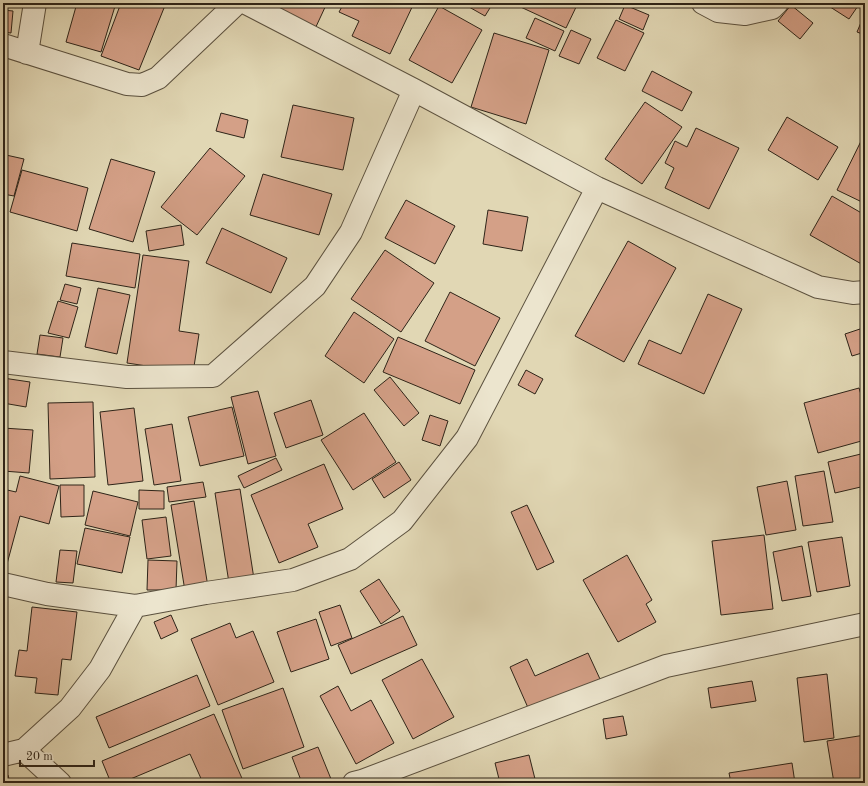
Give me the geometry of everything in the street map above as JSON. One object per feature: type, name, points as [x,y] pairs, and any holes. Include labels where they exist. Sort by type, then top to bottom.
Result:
[{"type":"street","points":[[27,53],[35,3]]},
{"type":"street","points":[[3,46],[127,84],[142,85],[158,78],[237,3]]},
{"type":"street","points":[[246,3],[414,90],[597,188],[818,288],[853,293],[865,292]]},
{"type":"street","points":[[703,3],[718,11],[745,14],[772,8],[777,3]]},
{"type":"street","points":[[3,362],[127,377],[213,376],[315,286],[351,232],[414,90]]},
{"type":"street","points":[[3,584],[47,594],[135,606],[206,593],[293,580],[350,559],[402,521],[468,438],[597,188]]},
{"type":"street","points":[[60,783],[13,753],[70,708],[100,669],[135,606]]},
{"type":"street","points":[[354,783],[666,666],[865,624]]},
{"type":"building","points":[[77,3],[116,3],[101,52],[66,42]]},
{"type":"building","points":[[121,3],[166,3],[139,70],[101,56]]},
{"type":"building","points":[[273,3],[327,3],[314,31],[269,11]]},
{"type":"building","points":[[344,3],[414,3],[390,54],[352,36],[359,21],[339,12]]},
{"type":"building","points":[[462,3],[493,3],[485,16]]},
{"type":"building","points":[[512,3],[578,3],[566,28]]},
{"type":"building","points":[[824,3],[860,3],[849,19]]},
{"type":"building","points":[[625,5],[649,15],[643,30],[619,19]]},
{"type":"building","points":[[791,5],[813,23],[800,39],[778,21]]},
{"type":"building","points":[[439,6],[482,30],[452,83],[409,60]]},
{"type":"building","points":[[3,10],[13,11],[11,33],[3,32]]},
{"type":"building","points":[[865,13],[865,35],[857,32]]},
{"type":"building","points":[[535,18],[564,31],[555,51],[526,38]]},
{"type":"building","points":[[616,20],[644,33],[625,71],[597,58]]},
{"type":"building","points":[[571,30],[591,39],[579,64],[559,56]]},
{"type":"building","points":[[494,33],[549,50],[526,124],[471,107]]},
{"type":"building","points":[[652,71],[692,92],[682,111],[642,91]]},
{"type":"building","points":[[645,102],[682,127],[642,184],[605,159]]},
{"type":"building","points":[[293,105],[354,118],[343,170],[281,157]]},
{"type":"building","points":[[221,113],[248,120],[244,138],[216,131]]},
{"type":"building","points":[[787,117],[838,147],[818,180],[768,150]]},
{"type":"building","points":[[696,128],[739,148],[709,209],[665,188],[674,168],[665,163],[675,141],[687,147]]},
{"type":"building","points":[[865,133],[865,202],[864,203],[837,190]]},
{"type":"building","points":[[210,148],[245,176],[197,235],[161,207]]},
{"type":"building","points":[[6,155],[24,159],[14,196],[3,194],[3,170]]},
{"type":"building","points":[[111,159],[155,172],[133,242],[89,229]]},
{"type":"building","points":[[22,170],[88,188],[77,231],[10,212]]},
{"type":"building","points":[[263,174],[332,194],[319,235],[250,215]]},
{"type":"building","points":[[832,196],[865,215],[865,266],[810,235]]},
{"type":"building","points":[[406,200],[455,226],[435,264],[385,238]]},
{"type":"building","points":[[488,210],[528,217],[522,251],[483,244]]},
{"type":"building","points":[[181,225],[184,245],[149,251],[146,231]]},
{"type":"building","points":[[222,228],[287,258],[271,293],[206,263]]},
{"type":"building","points":[[628,241],[676,268],[624,362],[575,336]]},
{"type":"building","points":[[72,243],[140,254],[135,288],[66,276]]},
{"type":"building","points":[[385,250],[434,283],[401,332],[351,299]]},
{"type":"building","points":[[143,255],[189,261],[179,331],[199,334],[193,373],[127,363]]},
{"type":"building","points":[[65,284],[81,288],[77,304],[60,300]]},
{"type":"building","points":[[98,288],[130,295],[117,354],[85,347]]},
{"type":"building","points":[[450,292],[500,318],[475,366],[425,341]]},
{"type":"building","points":[[708,294],[742,309],[704,394],[638,364],[649,340],[681,354]]},
{"type":"building","points":[[58,301],[78,307],[69,338],[48,333]]},
{"type":"building","points":[[354,312],[394,339],[364,383],[325,356]]},
{"type":"building","points":[[863,328],[865,334],[865,352],[852,356],[845,334]]},
{"type":"building","points":[[40,335],[63,338],[60,357],[37,354]]},
{"type":"building","points":[[398,337],[475,370],[460,404],[383,372]]},
{"type":"building","points":[[526,370],[543,379],[535,394],[518,385]]},
{"type":"building","points":[[390,377],[419,413],[404,426],[374,390]]},
{"type":"building","points":[[3,378],[30,382],[26,407],[3,403]]},
{"type":"building","points":[[859,388],[863,401],[865,401],[865,440],[818,453],[804,403]]},
{"type":"building","points":[[258,391],[276,456],[248,464],[231,397]]},
{"type":"building","points":[[311,400],[323,435],[286,448],[274,413]]},
{"type":"building","points":[[93,402],[95,477],[50,479],[48,403]]},
{"type":"building","points":[[232,407],[244,456],[200,466],[188,417]]},
{"type":"building","points":[[134,408],[143,481],[108,485],[100,412]]},
{"type":"building","points":[[364,413],[396,462],[353,490],[321,440]]},
{"type":"building","points":[[430,415],[448,421],[440,446],[422,440]]},
{"type":"building","points":[[172,424],[181,481],[154,485],[145,429]]},
{"type":"building","points":[[3,428],[33,430],[29,473],[3,471]]},
{"type":"building","points":[[865,453],[865,486],[835,493],[828,462]]},
{"type":"building","points":[[276,458],[282,470],[244,488],[238,476]]},
{"type":"building","points":[[399,462],[411,480],[384,498],[372,479]]},
{"type":"building","points":[[324,464],[343,509],[308,524],[318,547],[279,563],[251,495]]},
{"type":"building","points":[[824,471],[833,522],[803,526],[795,476]]},
{"type":"building","points":[[20,476],[59,486],[49,524],[20,516],[3,575],[3,489],[16,492]]},
{"type":"building","points":[[787,481],[796,530],[766,535],[757,487]]},
{"type":"building","points":[[203,482],[206,497],[169,502],[167,487]]},
{"type":"building","points":[[60,485],[84,485],[84,516],[61,517]]},
{"type":"building","points":[[240,489],[254,579],[229,583],[215,493]]},
{"type":"building","points":[[139,490],[164,491],[164,509],[139,509]]},
{"type":"building","points":[[93,491],[138,502],[130,536],[85,525]]},
{"type":"building","points":[[194,501],[208,587],[185,591],[171,505]]},
{"type":"building","points":[[527,505],[554,562],[537,570],[511,512]]},
{"type":"building","points":[[166,517],[171,556],[147,559],[142,520]]},
{"type":"building","points":[[85,528],[130,537],[122,573],[77,564]]},
{"type":"building","points":[[764,535],[773,609],[721,615],[712,541]]},
{"type":"building","points":[[842,537],[850,586],[817,592],[808,542]]},
{"type":"building","points":[[802,546],[811,596],[782,601],[773,552]]},
{"type":"building","points":[[60,550],[77,551],[73,583],[56,582]]},
{"type":"building","points":[[627,555],[652,600],[646,604],[656,622],[618,642],[583,580]]},
{"type":"building","points":[[148,560],[177,561],[176,590],[147,590]]},
{"type":"building","points":[[379,579],[400,611],[381,624],[360,591]]},
{"type":"building","points":[[340,605],[352,638],[331,646],[319,612]]},
{"type":"building","points":[[32,607],[77,612],[71,660],[62,659],[58,695],[35,693],[37,678],[15,676],[19,650],[27,651]]},
{"type":"building","points":[[171,615],[178,631],[161,639],[154,622]]},
{"type":"building","points":[[403,616],[417,645],[351,674],[338,645]]},
{"type":"building","points":[[316,619],[329,659],[291,672],[277,632]]},
{"type":"building","points":[[230,623],[236,638],[253,631],[274,682],[218,705],[191,639]]},
{"type":"building","points":[[588,653],[600,679],[529,710],[510,667],[527,659],[535,676]]},
{"type":"building","points":[[422,659],[454,717],[413,739],[382,680]]},
{"type":"building","points":[[827,674],[834,738],[804,742],[797,678]]},
{"type":"building","points":[[197,675],[210,706],[109,748],[96,717]]},
{"type":"building","points":[[752,681],[756,701],[711,708],[708,688]]},
{"type":"building","points":[[338,686],[351,711],[371,700],[394,743],[356,764],[320,696]]},
{"type":"building","points":[[283,688],[304,747],[243,769],[222,710]]},
{"type":"building","points":[[214,714],[244,783],[203,783],[190,754],[121,783],[111,783],[102,761]]},
{"type":"building","points":[[623,716],[627,735],[606,739],[603,719]]},
{"type":"building","points":[[865,735],[865,780],[847,783],[834,783],[827,741]]},
{"type":"building","points":[[318,747],[331,779],[321,783],[302,783],[292,757]]},
{"type":"building","points":[[529,755],[536,783],[500,783],[495,763]]},
{"type":"building","points":[[792,763],[795,783],[731,783],[729,773]]},
{"type":"building","points":[[8,775],[10,783],[3,783],[3,776]]}]
